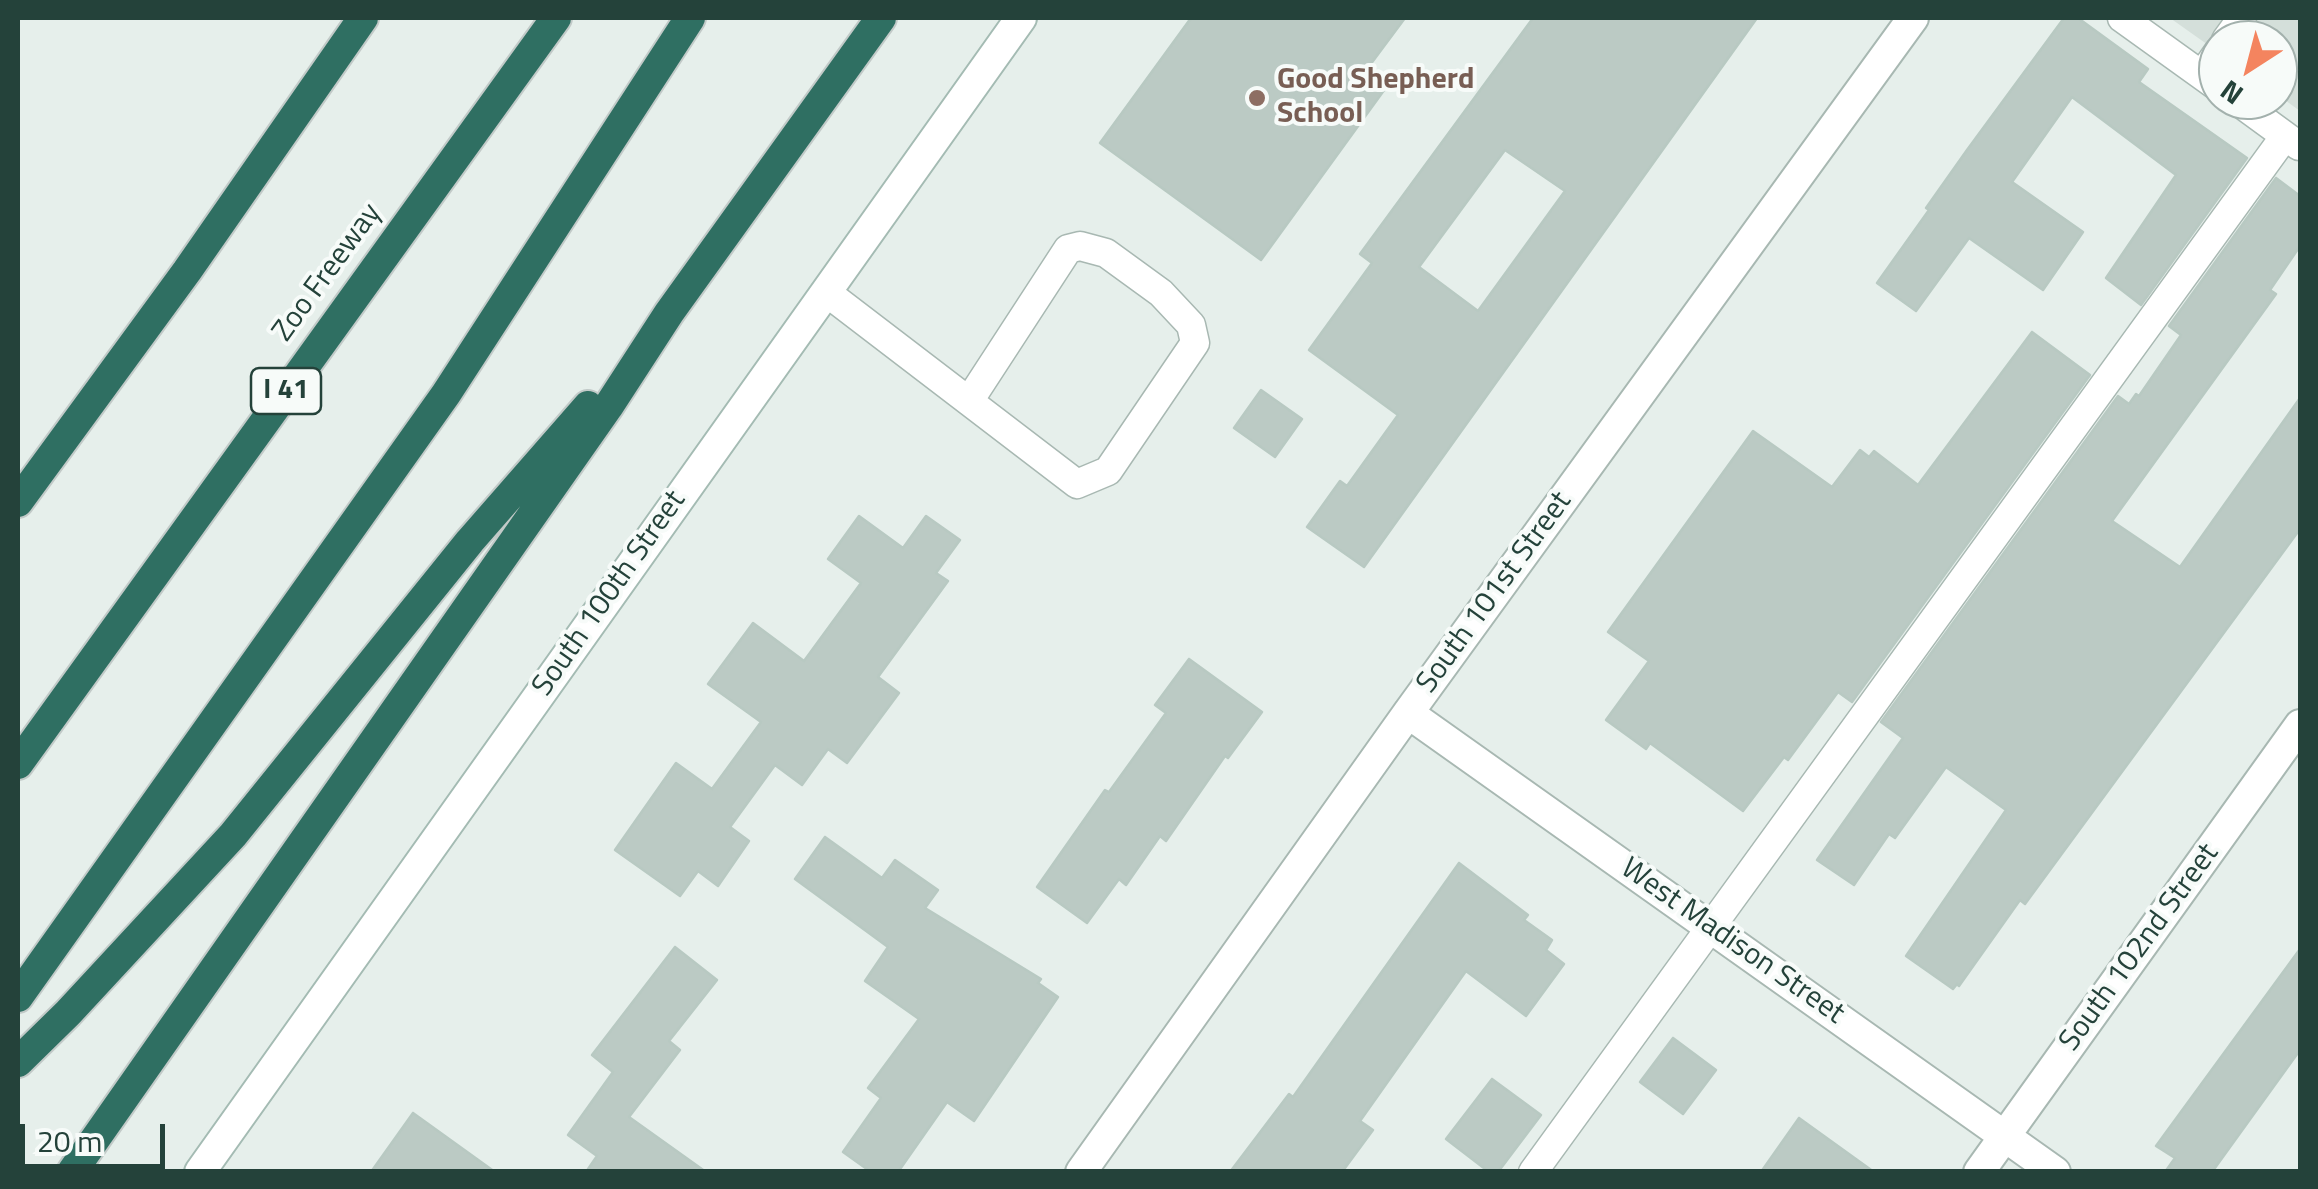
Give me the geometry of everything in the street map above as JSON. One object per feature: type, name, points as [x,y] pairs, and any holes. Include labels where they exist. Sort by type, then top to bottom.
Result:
[{"type":"highway","points":[[18,502],[187,271],[363,18]]},
{"type":"highway","name":"Zoo Freeway","points":[[18,764],[556,18]]},
{"type":"highway","points":[[18,997],[446,394],[690,18]]},
{"type":"highway","points":[[72,1172],[597,423],[669,313],[881,18]]},
{"type":"highway","points":[[18,1062],[233,835],[470,541],[669,313]]},
{"type":"street","name":"South 100th Street","points":[[200,1172],[1021,18]]},
{"type":"street","name":"South 101st Street","points":[[1081,1172],[1408,713],[1913,18]]},
{"type":"street","name":"West Madison Street","points":[[1408,713],[2055,1172]]},
{"type":"street","name":"South 102nd Street","points":[[1979,1172],[2300,725]]},
{"type":"lane","points":[[2122,18],[2198,62]]},
{"type":"lane","points":[[1533,1172],[1709,926],[2293,141],[2264,120]]},
{"type":"lane","points":[[826,292],[1077,484],[1108,471],[1195,343],[1190,325],[1161,294],[1106,253],[1080,246],[1068,250],[969,401]]},
{"type":"shaded area","points":[[2170,18],[2300,18],[2300,111],[2298,20],[2198,20],[2198,38]]},
{"type":"building","points":[[1191,18],[1405,18],[1370,65],[1390,82],[1261,260],[1100,143]]},
{"type":"building","points":[[1533,18],[1757,18],[1364,567],[1307,527],[1340,481],[1347,486],[1398,415],[1309,350],[1372,263],[1360,254]],"holes":[[[1505,150],[1565,191],[1478,311],[1419,267]]]},
{"type":"building","points":[[2064,18],[2078,18],[2148,69],[2139,82],[2247,158],[2141,305],[2106,278],[2176,175],[2072,97],[2012,182],[2083,232],[2043,290],[1969,238],[1916,311],[1877,283],[1929,210],[1926,208]]},
{"type":"building","points":[[2276,178],[2300,196],[2300,246],[2270,290],[2276,294],[2112,521],[2180,567],[2300,398],[2300,529],[2025,904],[2020,900],[1953,989],[1906,956],[2006,810],[1946,767],[1895,838],[1889,834],[1854,885],[1817,860],[1903,738],[1881,722],[2118,396],[2129,404],[2136,394],[2139,396],[2181,335],[2169,326]]},
{"type":"building","points":[[2032,332],[2090,375],[1852,702],[1838,692],[1788,760],[1784,757],[1743,811],[1650,743],[1646,749],[1606,720],[1649,661],[1608,632],[1753,431],[1832,487],[1860,450],[1869,457],[1874,451],[1918,485]]},
{"type":"building","points":[[1261,390],[1302,419],[1275,457],[1234,428]]},
{"type":"building","points":[[859,516],[903,548],[926,516],[960,540],[936,573],[948,581],[878,677],[899,693],[847,763],[828,749],[802,785],[775,765],[730,827],[749,841],[718,886],[698,871],[680,896],[615,850],[676,763],[712,789],[761,722],[708,684],[753,623],[804,661],[861,583],[828,559]]},
{"type":"building","points":[[1189,659],[1262,712],[1228,758],[1225,756],[1166,841],[1160,836],[1126,885],[1119,879],[1087,923],[1037,887],[1105,790],[1109,792],[1166,713],[1155,705]]},
{"type":"building","points":[[825,837],[882,878],[895,860],[938,890],[925,908],[1041,979],[1038,983],[1058,997],[974,1121],[947,1102],[898,1172],[871,1172],[843,1152],[881,1098],[868,1088],[919,1019],[865,981],[888,947],[795,879]]},
{"type":"building","points":[[1459,863],[1528,915],[1524,920],[1552,940],[1546,950],[1564,964],[1526,1016],[1466,971],[1360,1121],[1373,1130],[1342,1172],[1230,1172],[1289,1094],[1293,1097]]},
{"type":"building","points":[[675,947],[717,980],[669,1041],[680,1050],[629,1117],[706,1172],[586,1172],[597,1156],[568,1135],[613,1072],[592,1055]]},
{"type":"building","points":[[2300,949],[2300,1050],[2212,1172],[2165,1172],[2175,1158],[2156,1146]]},
{"type":"building","points":[[1673,1038],[1716,1070],[1683,1114],[1640,1082]]},
{"type":"building","points":[[1492,1079],[1541,1115],[1498,1172],[1489,1172],[1446,1139]]},
{"type":"building","points":[[413,1113],[495,1172],[371,1172]]},
{"type":"building","points":[[1799,1118],[1874,1172],[1761,1172]]},
{"type":"place","name":"Good Shepherd School","points":[[1257,98]]}]
